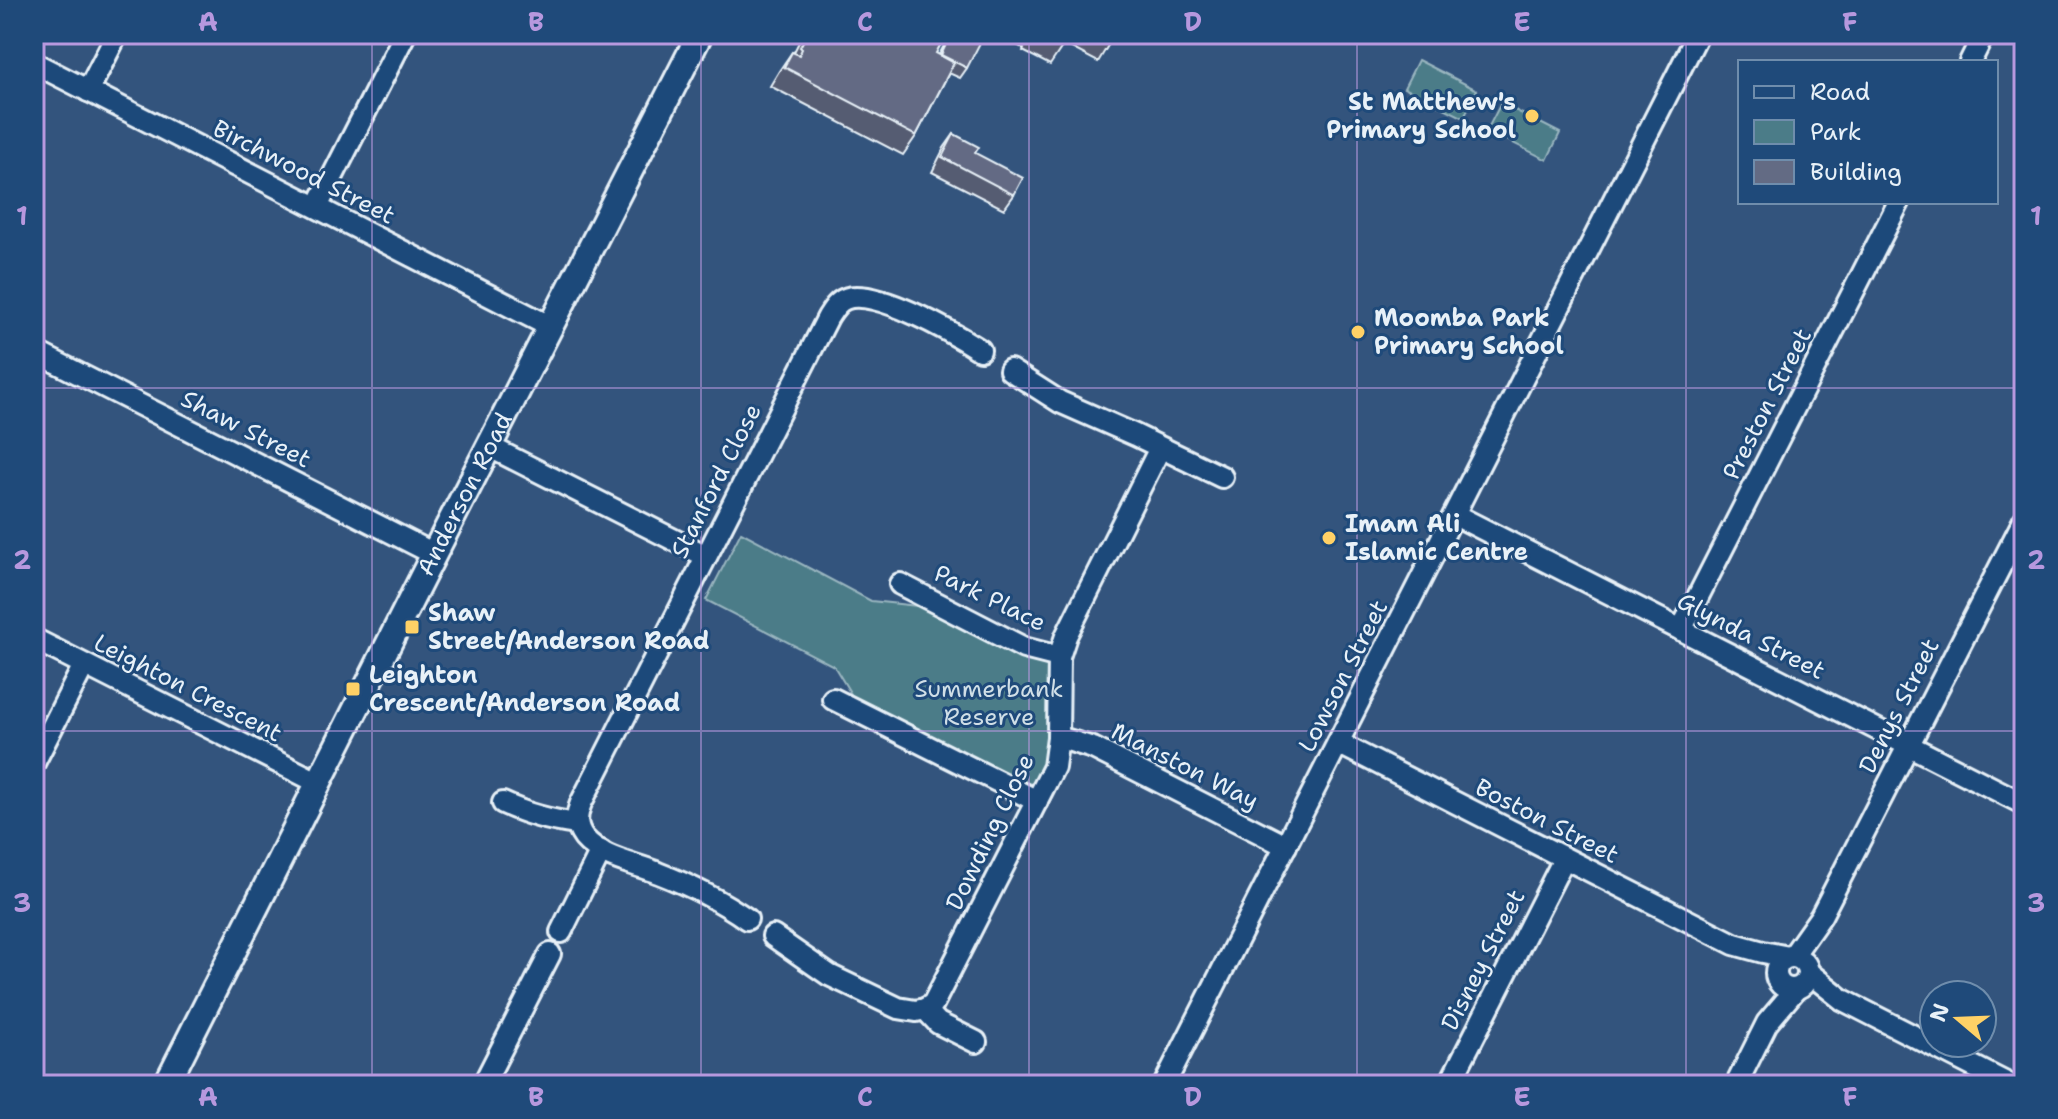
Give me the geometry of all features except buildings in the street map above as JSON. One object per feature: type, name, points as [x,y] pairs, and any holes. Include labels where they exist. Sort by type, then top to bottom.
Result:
[{"type":"street","points":[[88,91],[117,34]]},
{"type":"street","points":[[317,207],[405,34]]},
{"type":"street","name":"Anderson Road","points":[[166,1085],[700,34]]},
{"type":"street","name":"Lowson Street","points":[[1164,1085],[1698,34]]},
{"type":"street","points":[[1971,60],[1984,34]]},
{"type":"street","name":"Birchwood Street","points":[[34,63],[551,327]]},
{"type":"street","name":"Preston Street","points":[[1681,630],[1898,204]]},
{"type":"street","name":"Stanford Close","points":[[577,824],[581,803],[835,306],[844,299],[857,296],[869,298],[938,325],[980,350]]},
{"type":"street","name":"Shaw Street","points":[[34,351],[434,554]]},
{"type":"street","points":[[1010,370],[1060,402],[1222,477]]},
{"type":"street","points":[[490,447],[706,556]]},
{"type":"street","name":"Dowding Close","points":[[925,1009],[938,997],[1054,767],[1058,737],[1059,657],[1066,636],[1160,448]]},
{"type":"street","name":"Glynda Street","points":[[1455,515],[2024,804]]},
{"type":"street","name":"Denys Street","points":[[1736,1085],[1767,1023],[1798,972],[1821,916],[2024,520]]},
{"type":"street","name":"Park Place","points":[[900,584],[1024,648],[1059,657]]},
{"type":"street","name":"Leighton Crescent","points":[[34,639],[319,783]]},
{"type":"street","points":[[34,763],[84,665]]},
{"type":"street","points":[[833,699],[1037,801]]},
{"type":"street","name":"Manston Way","points":[[1058,737],[1093,748],[1286,846]]},
{"type":"street","name":"Boston Street","points":[[1338,743],[1734,944],[1763,952],[1843,1000],[2010,1085]]},
{"type":"street","points":[[503,803],[549,820],[577,824],[586,841],[601,851],[685,885],[732,908],[747,919]]},
{"type":"street","points":[[561,932],[601,851]]},
{"type":"street","name":"Disney Street","points":[[1449,1085],[1564,859]]},
{"type":"street","points":[[773,936],[829,975],[908,1010],[925,1009],[938,1023],[976,1042]]},
{"type":"street","name":"Boston Street","points":[[1734,944],[1775,976]]},
{"type":"street","points":[[483,1085],[550,954]]},
{"type":"street","points":[[1775,976],[1777,965],[1785,958],[1798,972]]},
{"type":"street","name":"Denys Street","points":[[1767,1023],[1775,976]]},
{"type":"green space","points":[[1418,60],[1477,90],[1464,118],[1404,88]]},
{"type":"green space","points":[[1501,103],[1560,133],[1547,160],[1487,130]]},
{"type":"green space","name":"Summerbank Reserve","points":[[741,532],[871,601],[927,607],[1041,659],[1052,672],[1048,761],[1037,780],[1028,785],[857,704],[834,666],[706,600]]},
{"type":"place","name":"St Matthew's Primary School","points":[[1532,116]]},
{"type":"place","name":"Moomba Park Primary School","points":[[1358,332]]},
{"type":"place","name":"Imam Ali Islamic Centre","points":[[1329,538]]},
{"type":"place","name":"Shaw Street/Anderson Road","points":[[412,627]]},
{"type":"place","name":"Leighton Crescent/Anderson Road","points":[[353,689]]}]
